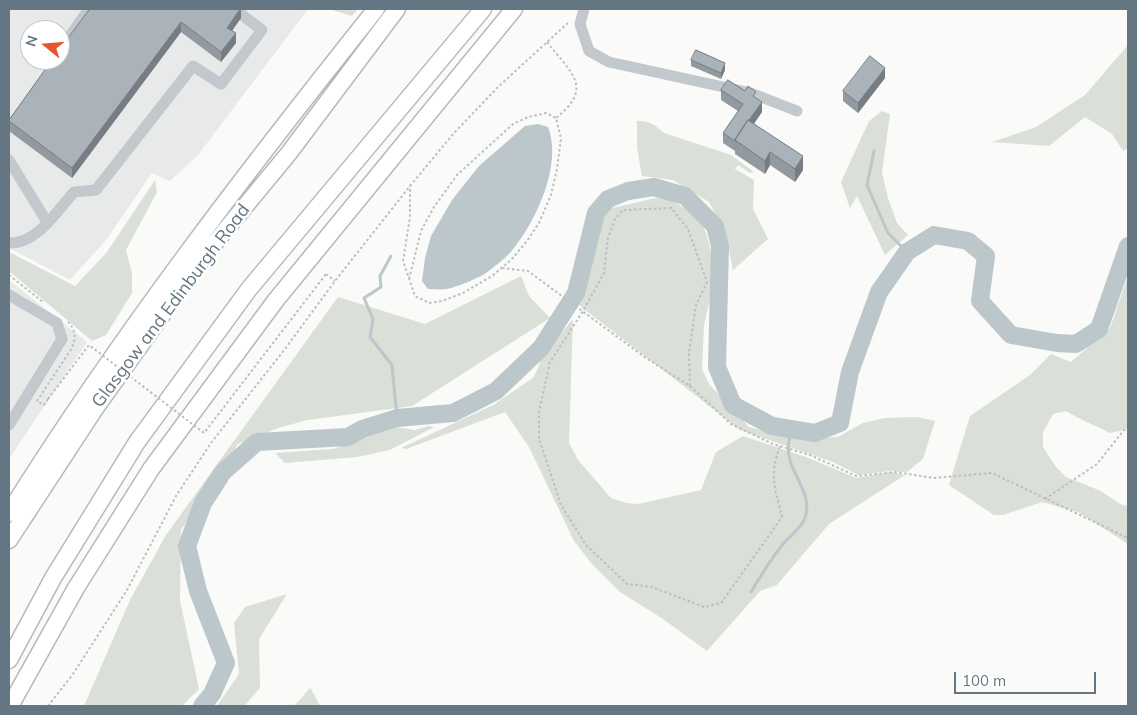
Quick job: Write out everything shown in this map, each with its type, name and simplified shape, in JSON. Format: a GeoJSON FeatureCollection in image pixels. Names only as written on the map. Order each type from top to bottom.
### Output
{"type":"FeatureCollection","features":[{"type":"Feature","properties":{"kind":"highway","name":"Glasgow and Edinburgh Road"},"geometry":{"type":"LineString","coordinates":[[9,513],[95,382],[157,295],[269,144],[376,9]]}},
{"type":"Feature","properties":{"kind":"highway","name":"Glasgow and Edinburgh Road"},"geometry":{"type":"LineString","coordinates":[[9,540],[94,410],[204,256],[288,153],[397,9]]}},
{"type":"Feature","properties":{"kind":"highway"},"geometry":{"type":"LineString","coordinates":[[9,660],[52,578],[137,442],[249,289],[482,9]]}},
{"type":"Feature","properties":{"kind":"highway"},"geometry":{"type":"LineString","coordinates":[[10,706],[76,588],[151,469],[276,300],[514,9]]}},
{"type":"Feature","properties":{"kind":"street"},"geometry":{"type":"LineString","coordinates":[[70,36],[89,9]]}},
{"type":"Feature","properties":{"kind":"street"},"geometry":{"type":"LineString","coordinates":[[9,243],[18,243],[30,238],[74,192],[96,190],[193,66],[221,84],[262,30],[234,9]]}},
{"type":"Feature","properties":{"kind":"street"},"geometry":{"type":"LineString","coordinates":[[584,9],[580,24],[589,51],[609,62],[750,93],[797,111]]}},
{"type":"Feature","properties":{"kind":"street"},"geometry":{"type":"LineString","coordinates":[[9,160],[47,222]]}},
{"type":"Feature","properties":{"kind":"street"},"geometry":{"type":"LineString","coordinates":[[9,295],[57,323],[62,339],[9,425]]}},
{"type":"Feature","properties":{"kind":"path"},"geometry":{"type":"LineString","coordinates":[[48,706],[73,674],[127,590],[176,496],[211,443],[285,349],[335,281],[454,133],[492,93],[569,22]]}},
{"type":"Feature","properties":{"kind":"path"},"geometry":{"type":"LineString","coordinates":[[547,42],[576,78],[578,93],[571,105],[556,118]]}},
{"type":"Feature","properties":{"kind":"path"},"geometry":{"type":"LineString","coordinates":[[409,279],[421,232],[434,207],[457,175],[513,124],[528,117],[546,113],[556,118],[561,138],[557,169],[550,195],[539,223],[511,260],[492,276],[463,293],[442,301],[429,303],[415,296],[409,279],[403,261],[410,217],[410,186]]}},
{"type":"Feature","properties":{"kind":"path"},"geometry":{"type":"LineString","coordinates":[[690,386],[690,352],[696,305],[707,282],[688,229],[671,208],[623,210],[615,218],[608,238],[604,273],[583,311],[550,362],[539,412],[540,439],[562,505],[586,545],[627,584],[652,587],[704,607],[721,603],[782,517],[773,479],[775,459],[780,446]]}},
{"type":"Feature","properties":{"kind":"path"},"geometry":{"type":"LineString","coordinates":[[502,268],[528,271],[646,358],[690,386],[730,424],[780,446],[810,455],[856,476],[896,472],[933,478],[992,473],[1128,538]]}},
{"type":"Feature","properties":{"kind":"path"},"geometry":{"type":"LineString","coordinates":[[48,400],[89,345],[204,433],[326,274],[335,281]]}},
{"type":"Feature","properties":{"kind":"path"},"geometry":{"type":"LineString","coordinates":[[1045,498],[1097,464],[1124,430],[1128,429]]}},
{"type":"Feature","properties":{"kind":"shaded area"},"geometry":{"type":"Polygon","coordinates":[[[9,9],[308,9],[198,155],[170,181],[152,173],[106,240],[70,280],[9,248],[9,9]]]}},
{"type":"Feature","properties":{"kind":"shaded area"},"geometry":{"type":"Polygon","coordinates":[[[329,9],[358,9],[352,16],[329,9]]]}},
{"type":"Feature","properties":{"kind":"shaded area"},"geometry":{"type":"Polygon","coordinates":[[[1128,45],[1128,148],[1123,151],[1112,134],[1085,117],[1049,146],[992,142],[1036,127],[1085,95],[1128,45]]]}},
{"type":"Feature","properties":{"kind":"shaded area"},"geometry":{"type":"Polygon","coordinates":[[[882,111],[890,114],[882,173],[897,223],[908,235],[885,255],[857,196],[850,208],[841,182],[869,121],[882,111]]]}},
{"type":"Feature","properties":{"kind":"shaded area"},"geometry":{"type":"Polygon","coordinates":[[[637,121],[649,123],[664,133],[731,155],[754,172],[750,173],[738,165],[735,169],[754,180],[753,209],[768,239],[733,270],[726,234],[709,202],[673,180],[642,176],[637,148],[637,121]]]}},
{"type":"Feature","properties":{"kind":"shaded area"},"geometry":{"type":"Polygon","coordinates":[[[538,124],[548,127],[552,142],[552,159],[544,193],[529,226],[519,241],[507,256],[483,275],[447,289],[428,289],[422,281],[425,258],[431,236],[452,200],[479,166],[525,126],[538,124]]]}},
{"type":"Feature","properties":{"kind":"shaded area"},"geometry":{"type":"Polygon","coordinates":[[[155,180],[157,192],[126,250],[132,274],[132,293],[106,335],[92,341],[9,271],[9,252],[75,286],[107,252],[155,180]]]}},
{"type":"Feature","properties":{"kind":"shaded area"},"geometry":{"type":"Polygon","coordinates":[[[664,196],[699,217],[706,233],[713,258],[715,276],[704,325],[702,369],[709,384],[749,427],[772,433],[813,438],[838,437],[863,423],[884,418],[917,417],[935,421],[923,459],[907,472],[890,471],[858,475],[833,462],[740,430],[579,305],[602,215],[612,208],[664,196]]]}},
{"type":"Feature","properties":{"kind":"shaded area"},"geometry":{"type":"Polygon","coordinates":[[[521,276],[529,296],[550,318],[412,406],[308,420],[281,427],[238,444],[181,530],[180,601],[199,689],[182,706],[84,706],[130,600],[166,535],[338,297],[425,324],[521,276]]]}},
{"type":"Feature","properties":{"kind":"shaded area"},"geometry":{"type":"Polygon","coordinates":[[[1128,276],[1128,429],[1110,433],[1066,411],[1053,414],[1043,432],[1043,447],[1056,467],[1066,477],[1101,491],[1120,504],[1128,506],[1128,544],[1078,512],[1042,502],[1003,515],[994,515],[949,485],[970,416],[1030,375],[1051,354],[1071,362],[1110,328],[1128,276]]]}},
{"type":"Feature","properties":{"kind":"shaded area"},"geometry":{"type":"Polygon","coordinates":[[[9,280],[87,342],[9,459],[9,280]]]}},
{"type":"Feature","properties":{"kind":"shaded area"},"geometry":{"type":"Polygon","coordinates":[[[573,319],[569,443],[578,460],[611,498],[626,503],[639,504],[701,490],[716,452],[743,436],[806,457],[856,478],[892,472],[905,475],[829,524],[777,585],[760,591],[707,651],[663,619],[620,592],[592,564],[574,541],[529,447],[505,412],[406,449],[401,448],[493,405],[533,378],[542,356],[573,319]]]}},
{"type":"Feature","properties":{"kind":"shaded area"},"geometry":{"type":"Polygon","coordinates":[[[429,426],[434,427],[390,450],[357,457],[285,463],[275,453],[333,449],[354,442],[373,430],[395,427],[415,430],[429,426]]]}},
{"type":"Feature","properties":{"kind":"shaded area"},"geometry":{"type":"Polygon","coordinates":[[[287,594],[259,639],[260,688],[244,706],[217,706],[239,674],[234,623],[245,607],[287,594]]]}},
{"type":"Feature","properties":{"kind":"shaded area"},"geometry":{"type":"Polygon","coordinates":[[[310,688],[320,706],[294,706],[310,688]]]}},
{"type":"Feature","properties":{"kind":"building"},"geometry":{"type":"Polygon","coordinates":[[[90,9],[240,9],[227,28],[236,33],[221,52],[181,22],[72,168],[9,121],[45,70],[70,70],[70,36],[90,9]]]}},
{"type":"Feature","properties":{"kind":"building"},"geometry":{"type":"Polygon","coordinates":[[[696,50],[725,63],[721,73],[691,60],[696,50]]]}},
{"type":"Feature","properties":{"kind":"building"},"geometry":{"type":"Polygon","coordinates":[[[870,56],[885,68],[858,103],[843,91],[870,56]]]}},
{"type":"Feature","properties":{"kind":"building"},"geometry":{"type":"Polygon","coordinates":[[[728,80],[745,91],[748,86],[756,92],[753,96],[762,102],[735,141],[723,133],[743,104],[721,90],[728,80]]]}},
{"type":"Feature","properties":{"kind":"building"},"geometry":{"type":"Polygon","coordinates":[[[748,120],[803,156],[795,169],[770,152],[765,161],[735,140],[748,120]]]}},
{"type":"Feature","properties":{"kind":"waterway"},"geometry":{"type":"LineString","coordinates":[[874,151],[867,185],[888,233],[907,252]]}},
{"type":"Feature","properties":{"kind":"waterway"},"geometry":{"type":"LineString","coordinates":[[202,706],[212,694],[226,663],[198,591],[187,546],[203,503],[223,472],[257,442],[348,437],[362,429],[397,418],[453,413],[496,391],[541,348],[576,293],[596,213],[608,199],[628,191],[654,187],[685,196],[715,226],[720,246],[717,367],[733,405],[772,426],[815,433],[840,423],[850,372],[879,292],[907,252],[934,235],[968,241],[986,256],[980,301],[1011,335],[1057,343],[1076,344],[1099,329],[1128,246]]}},
{"type":"Feature","properties":{"kind":"waterway"},"geometry":{"type":"LineString","coordinates":[[391,256],[380,276],[381,287],[364,298],[373,319],[370,337],[392,365],[397,418]]}},
{"type":"Feature","properties":{"kind":"waterway"},"geometry":{"type":"LineString","coordinates":[[751,592],[774,555],[802,524],[805,518],[807,510],[804,493],[788,452],[792,429]]}}]}
